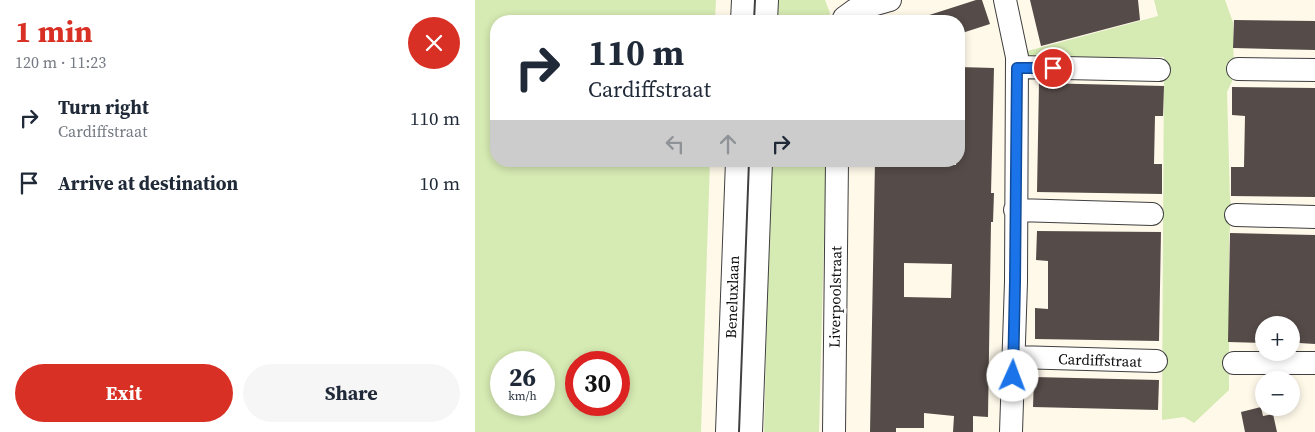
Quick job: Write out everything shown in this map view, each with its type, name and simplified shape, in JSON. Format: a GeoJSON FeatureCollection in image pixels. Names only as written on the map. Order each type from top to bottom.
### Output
{"type":"FeatureCollection","features":[{"type":"Feature","properties":{"kind":"street"},"geometry":{"type":"LineString","coordinates":[[742,15],[743,0]]}},
{"type":"Feature","properties":{"kind":"street"},"geometry":{"type":"LineString","coordinates":[[766,15],[767,0]]}},
{"type":"Feature","properties":{"kind":"street"},"geometry":{"type":"LineString","coordinates":[[848,15],[855,10],[890,0]]}},
{"type":"Feature","properties":{"kind":"street"},"geometry":{"type":"LineString","coordinates":[[1005,0],[1017,57],[1011,432]]}},
{"type":"Feature","properties":{"kind":"street"},"geometry":{"type":"LineString","coordinates":[[1017,68],[1159,70]]}},
{"type":"Feature","properties":{"kind":"street"},"geometry":{"type":"LineString","coordinates":[[1238,69],[1315,70]]}},
{"type":"Feature","properties":{"kind":"street","name":"Beneluxlaan"},"geometry":{"type":"LineString","coordinates":[[727,432],[737,167]]}},
{"type":"Feature","properties":{"kind":"street","name":"Beneluxlaan"},"geometry":{"type":"LineString","coordinates":[[751,432],[761,167]]}},
{"type":"Feature","properties":{"kind":"street","name":"Liverpoolstraat"},"geometry":{"type":"LineString","coordinates":[[834,432],[837,167]]}},
{"type":"Feature","properties":{"kind":"street"},"geometry":{"type":"LineString","coordinates":[[1015,210],[1153,214]]}},
{"type":"Feature","properties":{"kind":"street"},"geometry":{"type":"LineString","coordinates":[[1236,214],[1315,217]]}},
{"type":"Feature","properties":{"kind":"street","name":"Cardiffstraat"},"geometry":{"type":"LineString","coordinates":[[1013,357],[1156,361]]}},
{"type":"Feature","properties":{"kind":"street"},"geometry":{"type":"LineString","coordinates":[[1234,362],[1315,363]]}},
{"type":"Feature","properties":{"kind":"green space"},"geometry":{"type":"Polygon","coordinates":[[[475,0],[716,0],[715,15],[490,15],[490,167],[710,167],[701,432],[475,432],[475,0]]]}},
{"type":"Feature","properties":{"kind":"green space"},"geometry":{"type":"Polygon","coordinates":[[[775,0],[825,0],[830,13],[830,15],[775,15],[775,0]]]}},
{"type":"Feature","properties":{"kind":"green space"},"geometry":{"type":"Polygon","coordinates":[[[1154,0],[1225,0],[1233,22],[1234,77],[1227,92],[1230,199],[1232,208],[1229,238],[1229,390],[1194,423],[1184,417],[1162,420],[1164,57],[1024,59],[1024,52],[1158,16],[1154,0]]]}},
{"type":"Feature","properties":{"kind":"green space"},"geometry":{"type":"Polygon","coordinates":[[[771,167],[826,167],[819,432],[764,432],[771,167]]]}},
{"type":"Feature","properties":{"kind":"building"},"geometry":{"type":"Polygon","coordinates":[[[976,0],[982,0],[990,24],[965,32],[965,15],[929,15],[976,0]]]}},
{"type":"Feature","properties":{"kind":"building"},"geometry":{"type":"Polygon","coordinates":[[[1030,0],[1138,0],[1140,20],[1041,46],[1030,0]]]}},
{"type":"Feature","properties":{"kind":"building"},"geometry":{"type":"Polygon","coordinates":[[[1234,20],[1315,21],[1315,50],[1233,48],[1234,20]]]}},
{"type":"Feature","properties":{"kind":"building"},"geometry":{"type":"Polygon","coordinates":[[[965,67],[994,68],[991,193],[994,193],[993,222],[991,222],[988,417],[973,416],[973,432],[953,432],[954,416],[924,413],[924,428],[896,428],[896,432],[870,432],[875,167],[965,167],[965,67]],[[904,263],[904,297],[951,298],[952,264],[904,263]]]}},
{"type":"Feature","properties":{"kind":"building"},"geometry":{"type":"Polygon","coordinates":[[[1039,83],[1164,86],[1163,116],[1155,116],[1154,164],[1162,164],[1162,194],[1037,192],[1039,83]]]}},
{"type":"Feature","properties":{"kind":"building"},"geometry":{"type":"Polygon","coordinates":[[[1232,87],[1315,88],[1315,197],[1231,196],[1231,167],[1244,167],[1245,116],[1232,115],[1232,87]]]}},
{"type":"Feature","properties":{"kind":"building"},"geometry":{"type":"Polygon","coordinates":[[[1037,231],[1161,232],[1159,341],[1035,339],[1035,308],[1048,309],[1048,261],[1036,260],[1037,231]]]}},
{"type":"Feature","properties":{"kind":"building"},"geometry":{"type":"Polygon","coordinates":[[[1230,233],[1315,235],[1315,344],[1300,343],[1300,316],[1255,316],[1255,343],[1228,342],[1230,233]]]}},
{"type":"Feature","properties":{"kind":"building"},"geometry":{"type":"Polygon","coordinates":[[[1034,377],[1159,380],[1158,410],[1033,407],[1034,377]]]}},
{"type":"Feature","properties":{"kind":"building"},"geometry":{"type":"Polygon","coordinates":[[[1255,408],[1255,416],[1273,416],[1277,432],[1245,432],[1241,412],[1255,408]]]}},
{"type":"Feature","properties":{"kind":"route"},"geometry":{"type":"LineString","coordinates":[[1013,376],[1017,68],[1053,68]]}}]}
